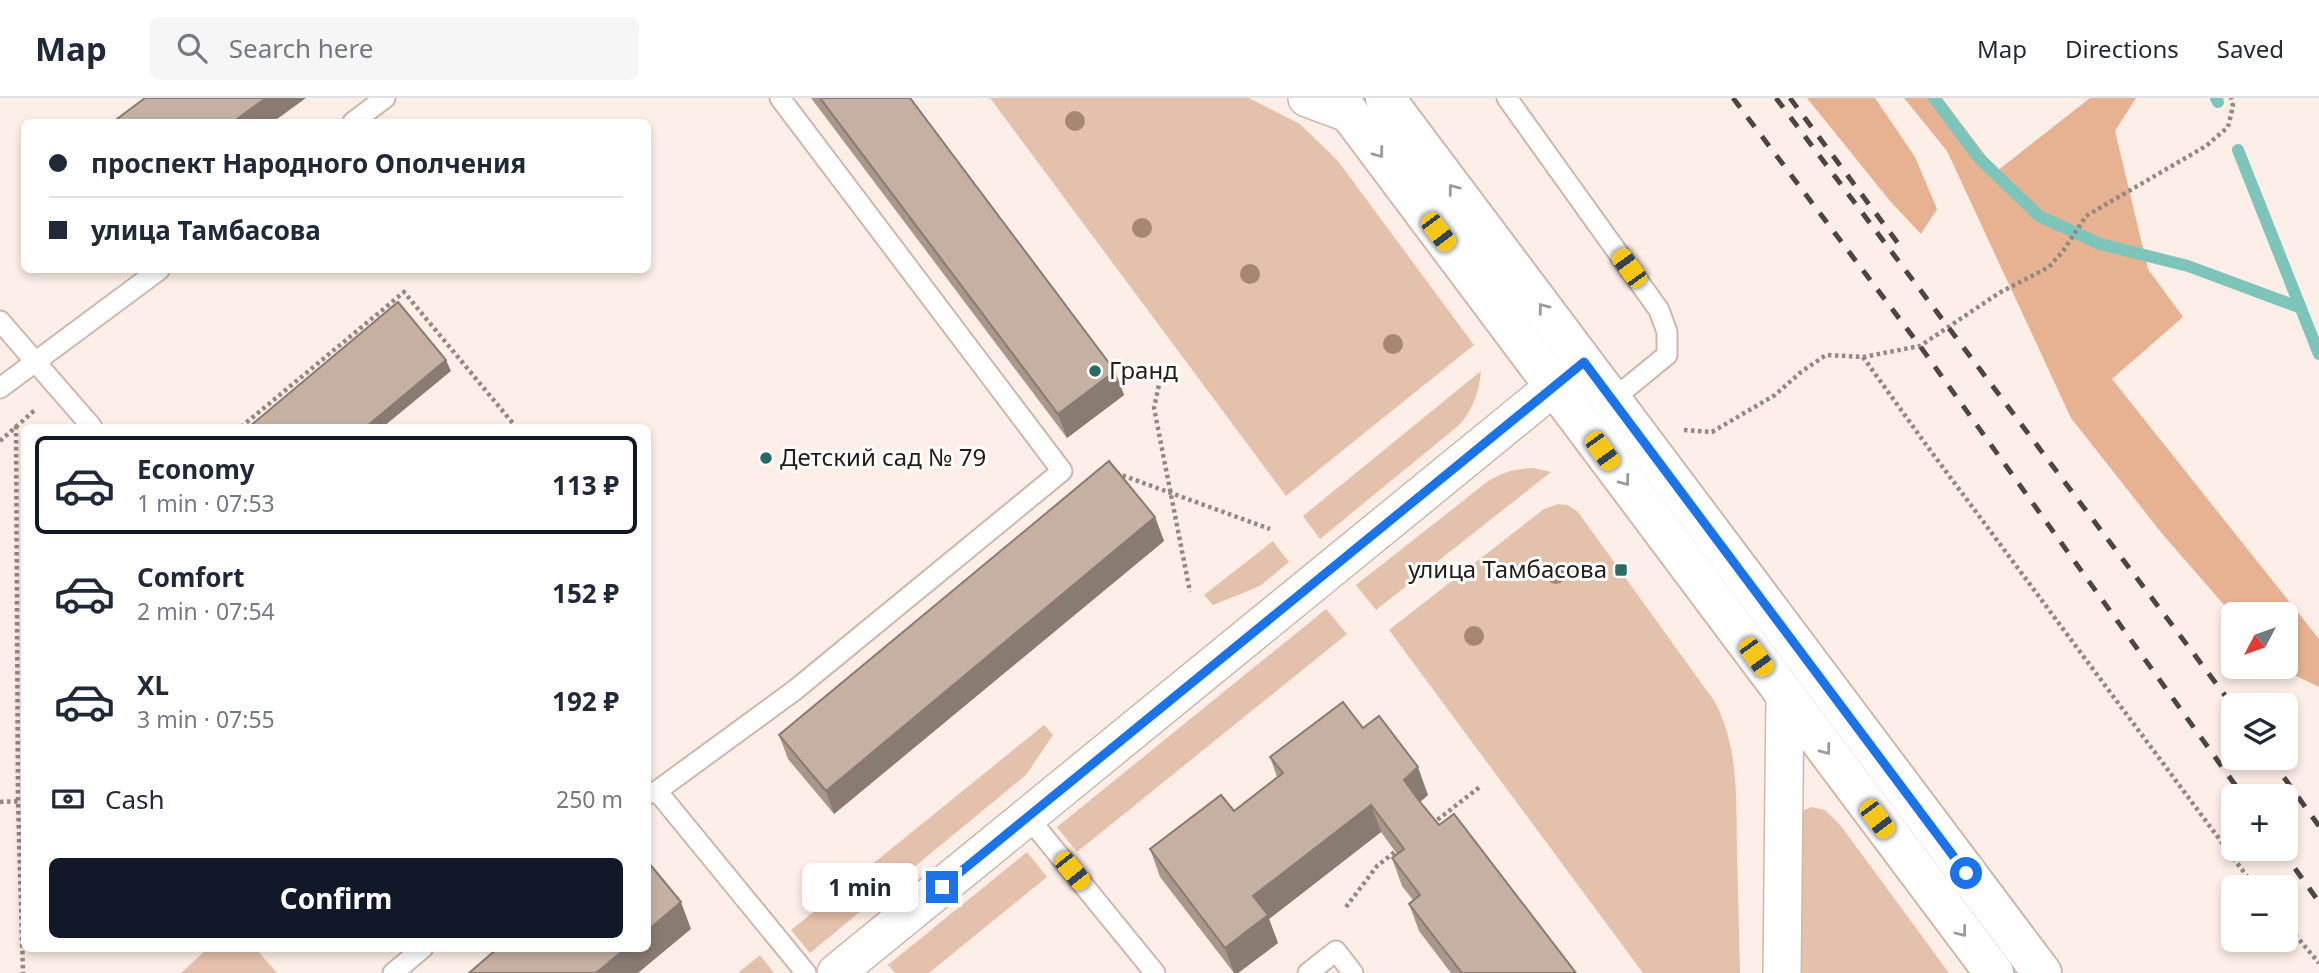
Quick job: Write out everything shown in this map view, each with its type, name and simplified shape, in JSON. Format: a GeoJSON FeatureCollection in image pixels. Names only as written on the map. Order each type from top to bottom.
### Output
{"type":"FeatureCollection","features":[{"type":"Feature","properties":{"kind":"street"},"geometry":{"type":"LineString","coordinates":[[1307,98],[1344,106],[1994,973]]}},
{"type":"Feature","properties":{"kind":"street"},"geometry":{"type":"LineString","coordinates":[[1385,98],[2042,973]]}},
{"type":"Feature","properties":{"kind":"street"},"geometry":{"type":"LineString","coordinates":[[854,968],[1027,816],[1584,362]]}},
{"type":"Feature","properties":{"kind":"street"},"geometry":{"type":"LineString","coordinates":[[1782,973],[1785,695]]}},
{"type":"Feature","properties":{"kind":"lane"},"geometry":{"type":"LineString","coordinates":[[357,119],[385,98]]}},
{"type":"Feature","properties":{"kind":"lane"},"geometry":{"type":"LineString","coordinates":[[780,98],[1062,471],[795,690],[652,792],[806,973]]}},
{"type":"Feature","properties":{"kind":"lane"},"geometry":{"type":"LineString","coordinates":[[1507,98],[1659,310],[1667,331],[1667,355],[1612,400]]}},
{"type":"Feature","properties":{"kind":"lane"},"geometry":{"type":"LineString","coordinates":[[0,388],[155,273]]}},
{"type":"Feature","properties":{"kind":"lane"},"geometry":{"type":"LineString","coordinates":[[0,321],[89,424]]}},
{"type":"Feature","properties":{"kind":"lane"},"geometry":{"type":"LineString","coordinates":[[1027,816],[1155,973]]}},
{"type":"Feature","properties":{"kind":"lane"},"geometry":{"type":"LineString","coordinates":[[1308,973],[1336,951],[1353,973]]}},
{"type":"Feature","properties":{"kind":"lane"},"geometry":{"type":"LineString","coordinates":[[393,973],[418,952]]}},
{"type":"Feature","properties":{"kind":"path"},"geometry":{"type":"LineString","coordinates":[[1672,428],[1712,432],[1774,395],[1826,355],[1863,357],[1920,346],[1999,293],[2049,267],[2086,216],[2206,146],[2228,127],[2233,106],[2231,98]]}},
{"type":"Feature","properties":{"kind":"path"},"geometry":{"type":"LineString","coordinates":[[245,424],[404,292],[514,424]]}},
{"type":"Feature","properties":{"kind":"path"},"geometry":{"type":"LineString","coordinates":[[1863,357],[2247,875]]}},
{"type":"Feature","properties":{"kind":"path"},"geometry":{"type":"LineString","coordinates":[[1163,365],[1154,408],[1189,592]]}},
{"type":"Feature","properties":{"kind":"path"},"geometry":{"type":"LineString","coordinates":[[0,441],[59,388]]}},
{"type":"Feature","properties":{"kind":"path"},"geometry":{"type":"LineString","coordinates":[[16,426],[21,904]]}},
{"type":"Feature","properties":{"kind":"path"},"geometry":{"type":"LineString","coordinates":[[1062,471],[1098,467],[1270,529]]}},
{"type":"Feature","properties":{"kind":"path"},"geometry":{"type":"LineString","coordinates":[[1429,826],[1481,786]]}},
{"type":"Feature","properties":{"kind":"path"},"geometry":{"type":"LineString","coordinates":[[0,802],[18,801]]}},
{"type":"Feature","properties":{"kind":"path"},"geometry":{"type":"LineString","coordinates":[[1346,907],[1377,866],[1408,842]]}},
{"type":"Feature","properties":{"kind":"path"},"geometry":{"type":"LineString","coordinates":[[2298,938],[2319,963]]}},
{"type":"Feature","properties":{"kind":"path"},"geometry":{"type":"LineString","coordinates":[[22,952],[23,973]]}},
{"type":"Feature","properties":{"kind":"shaded area"},"geometry":{"type":"Polygon","coordinates":[[[990,98],[1249,98],[1300,124],[1338,161],[1474,345],[1286,496],[990,98]]]}},
{"type":"Feature","properties":{"kind":"shaded area"},"geometry":{"type":"Polygon","coordinates":[[[1807,98],[1875,98],[1915,157],[1937,209],[1921,234],[1890,201],[1807,98]]]}},
{"type":"Feature","properties":{"kind":"shaded area"},"geometry":{"type":"Polygon","coordinates":[[[1904,98],[1942,98],[1997,171],[2090,98],[2136,98],[2115,131],[2148,269],[2183,317],[2112,379],[2290,602],[2222,602],[2164,536],[2071,418],[1947,151],[1904,98]]]}},
{"type":"Feature","properties":{"kind":"shaded area"},"geometry":{"type":"Polygon","coordinates":[[[1481,371],[1474,401],[1458,426],[1320,539],[1303,516],[1481,371]]]}},
{"type":"Feature","properties":{"kind":"shaded area"},"geometry":{"type":"Polygon","coordinates":[[[1533,468],[1551,472],[1376,610],[1356,585],[1487,482],[1509,472],[1533,468]]]}},
{"type":"Feature","properties":{"kind":"shaded area"},"geometry":{"type":"Polygon","coordinates":[[[1558,504],[1568,505],[1578,512],[1715,702],[1723,719],[1735,774],[1740,973],[1643,973],[1389,630],[1544,509],[1558,504]]]}},
{"type":"Feature","properties":{"kind":"shaded area"},"geometry":{"type":"Polygon","coordinates":[[[1273,541],[1289,562],[1260,586],[1213,605],[1204,595],[1273,541]]]}},
{"type":"Feature","properties":{"kind":"shaded area"},"geometry":{"type":"Polygon","coordinates":[[[1326,609],[1347,634],[1077,852],[1057,827],[1326,609]]]}},
{"type":"Feature","properties":{"kind":"shaded area"},"geometry":{"type":"Polygon","coordinates":[[[2298,613],[2319,639],[2319,687],[2298,677],[2298,613]]]}},
{"type":"Feature","properties":{"kind":"shaded area"},"geometry":{"type":"Polygon","coordinates":[[[1044,725],[1053,735],[1026,775],[810,953],[791,930],[1044,725]]]}},
{"type":"Feature","properties":{"kind":"shaded area"},"geometry":{"type":"Polygon","coordinates":[[[1812,807],[1825,810],[1841,826],[1949,973],[1798,973],[1799,825],[1804,810],[1812,807]]]}},
{"type":"Feature","properties":{"kind":"shaded area"},"geometry":{"type":"Polygon","coordinates":[[[1027,852],[1047,877],[929,973],[895,973],[888,965],[1027,852]]]}},
{"type":"Feature","properties":{"kind":"shaded area"},"geometry":{"type":"Polygon","coordinates":[[[204,952],[259,952],[277,973],[181,973],[204,952]]]}},
{"type":"Feature","properties":{"kind":"shaded area"},"geometry":{"type":"Polygon","coordinates":[[[760,955],[774,973],[738,973],[760,955]]]}},
{"type":"Feature","properties":{"kind":"building"},"geometry":{"type":"Polygon","coordinates":[[[145,98],[266,98],[237,119],[117,119],[145,98]]]}},
{"type":"Feature","properties":{"kind":"building"},"geometry":{"type":"Polygon","coordinates":[[[820,98],[910,98],[1115,371],[1058,414],[820,98]]]}},
{"type":"Feature","properties":{"kind":"building"},"geometry":{"type":"Polygon","coordinates":[[[398,302],[446,360],[370,424],[253,424],[398,302]]]}},
{"type":"Feature","properties":{"kind":"building"},"geometry":{"type":"Polygon","coordinates":[[[1109,461],[1155,517],[826,791],[779,735],[1109,461]]]}},
{"type":"Feature","properties":{"kind":"building"},"geometry":{"type":"Polygon","coordinates":[[[1343,702],[1363,728],[1379,716],[1418,767],[1404,780],[1420,802],[1439,825],[1454,814],[1576,973],[1462,973],[1409,904],[1420,895],[1392,858],[1404,849],[1371,805],[1253,896],[1268,915],[1225,948],[1150,849],[1221,795],[1234,811],[1283,773],[1270,757],[1343,702]]]}},
{"type":"Feature","properties":{"kind":"building"},"geometry":{"type":"Polygon","coordinates":[[[651,866],[681,902],[651,927],[651,866]]]}},
{"type":"Feature","properties":{"kind":"building"},"geometry":{"type":"Polygon","coordinates":[[[493,952],[621,952],[596,973],[469,973],[493,952]]]}},
{"type":"Feature","properties":{"kind":"waterway"},"geometry":{"type":"LineString","coordinates":[[1934,98],[1978,157],[2039,216],[2100,244],[2188,266],[2301,308]]}},
{"type":"Feature","properties":{"kind":"waterway"},"geometry":{"type":"LineString","coordinates":[[2216,98],[2218,102]]}},
{"type":"Feature","properties":{"kind":"waterway"},"geometry":{"type":"LineString","coordinates":[[2238,150],[2319,354]]}},
{"type":"Feature","properties":{"kind":"railway"},"geometry":{"type":"LineString","coordinates":[[1733,98],[1920,346],[2234,784]]}},
{"type":"Feature","properties":{"kind":"railway"},"geometry":{"type":"LineString","coordinates":[[1776,98],[2223,693]]}},
{"type":"Feature","properties":{"kind":"railway"},"geometry":{"type":"LineString","coordinates":[[1790,98],[1903,250]]}},
{"type":"Feature","properties":{"kind":"railway"},"geometry":{"type":"LineString","coordinates":[[2279,770],[2319,826]]}},
{"type":"Feature","properties":{"kind":"railway"},"geometry":{"type":"LineString","coordinates":[[2290,861],[2319,902]]}},
{"type":"Feature","properties":{"kind":"place","name":"Гранд"},"geometry":{"type":"Point","coordinates":[1095,371]}},
{"type":"Feature","properties":{"kind":"place","name":"Детский сад № 79"},"geometry":{"type":"Point","coordinates":[766,458]}},
{"type":"Feature","properties":{"kind":"place","name":"улица Тамбасова"},"geometry":{"type":"Point","coordinates":[1621,570]}},
{"type":"Feature","properties":{"kind":"route"},"geometry":{"type":"LineString","coordinates":[[942,887],[1584,362],[1966,873]]}}]}
